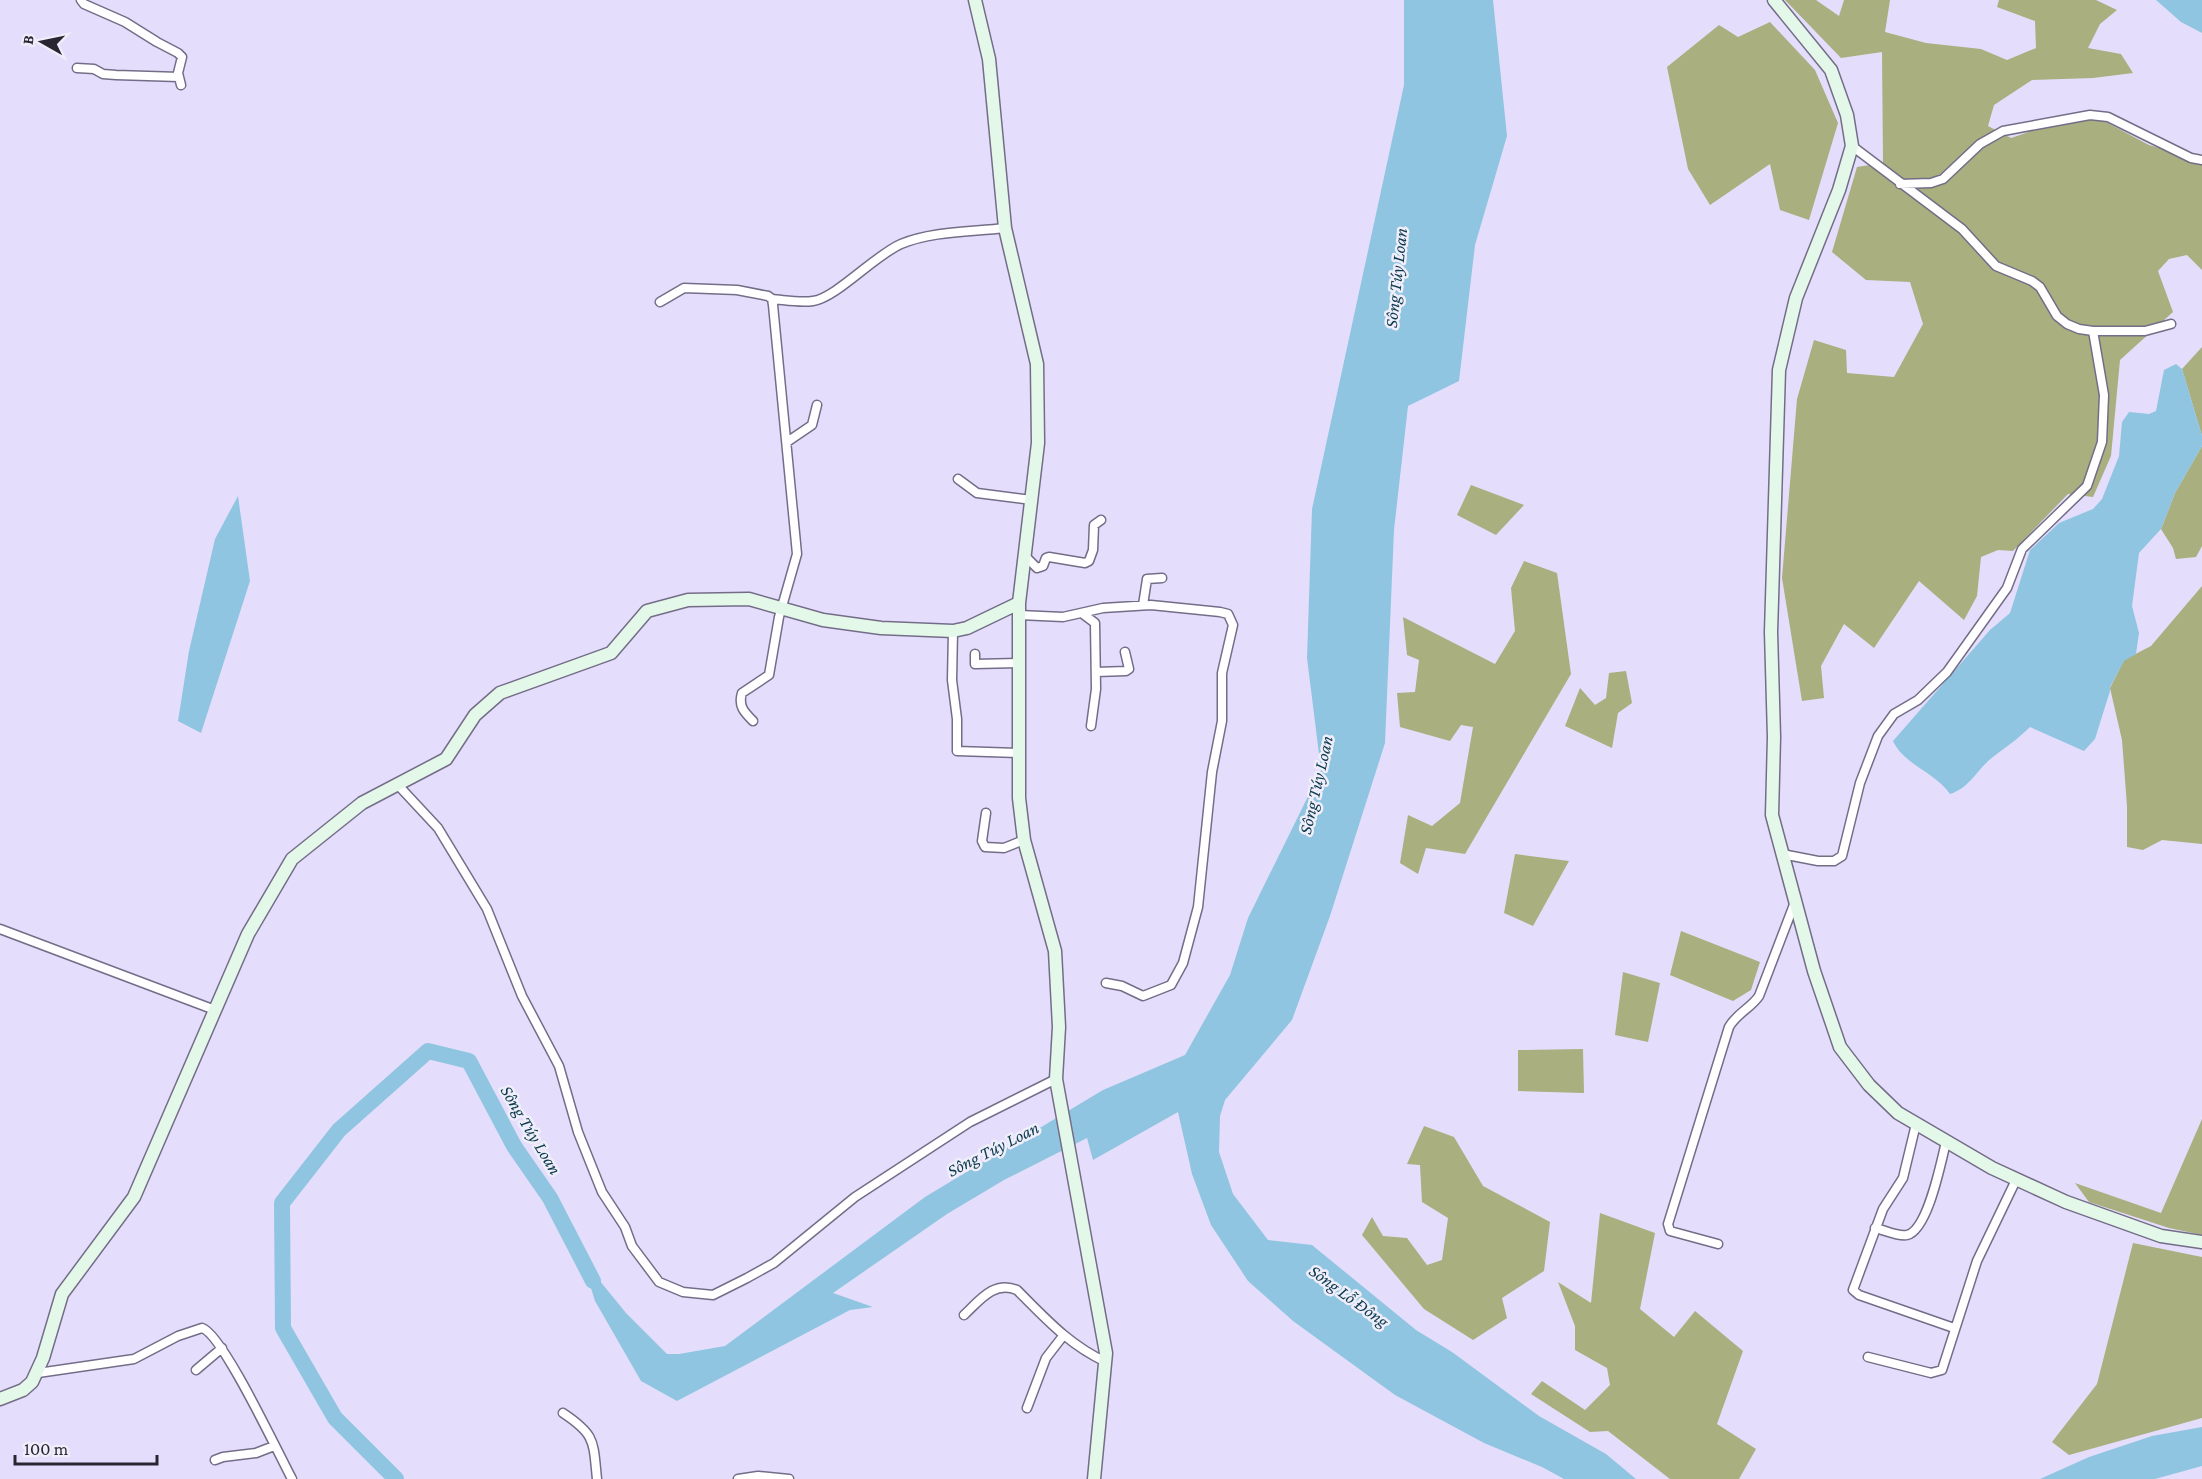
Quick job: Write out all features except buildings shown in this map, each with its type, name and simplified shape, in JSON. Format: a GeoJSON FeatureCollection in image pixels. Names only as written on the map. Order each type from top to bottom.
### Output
{"type":"FeatureCollection","features":[{"type":"Feature","properties":{"kind":"street"},"geometry":{"type":"LineString","coordinates":[[77,68],[93,69],[104,74],[180,81],[182,57],[178,52],[125,22],[84,4],[81,0]]}},
{"type":"Feature","properties":{"kind":"street"},"geometry":{"type":"LineString","coordinates":[[975,0],[989,59],[1005,228],[1037,364],[1038,443],[1019,609],[1019,798],[1024,840],[1055,951],[1059,1027],[1056,1079],[1106,1353],[1094,1479]]}},
{"type":"Feature","properties":{"kind":"street"},"geometry":{"type":"LineString","coordinates":[[1774,0],[1831,70],[1847,115],[1852,146],[1839,190],[1796,298],[1779,370],[1771,632],[1774,737],[1772,815],[1795,902],[1840,1047],[1869,1085],[1898,1113],[1946,1143],[2016,1180],[2066,1202],[2161,1236],[2202,1242]]}},
{"type":"Feature","properties":{"kind":"street"},"geometry":{"type":"LineString","coordinates":[[1900,184],[1931,183],[1943,179],[1980,144],[2003,131],[2090,115],[2108,117],[2191,158],[2202,160]]}},
{"type":"Feature","properties":{"kind":"street"},"geometry":{"type":"LineString","coordinates":[[1852,146],[1962,229],[1996,266],[2032,281],[2040,287],[2057,316],[2067,324],[2093,331],[2145,331],[2171,324]]}},
{"type":"Feature","properties":{"kind":"street"},"geometry":{"type":"LineString","coordinates":[[660,302],[684,288],[737,290],[768,296],[772,299],[807,301],[820,299],[885,253],[911,241],[932,236],[1005,228]]}},
{"type":"Feature","properties":{"kind":"street"},"geometry":{"type":"LineString","coordinates":[[753,721],[742,709],[742,693],[768,677],[779,617],[797,554],[772,299]]}},
{"type":"Feature","properties":{"kind":"street"},"geometry":{"type":"LineString","coordinates":[[1782,854],[1818,861],[1834,861],[1842,856],[1860,783],[1878,736],[1893,714],[1918,700],[1947,672],[2007,588],[2022,549],[2086,486],[2102,442],[2104,395],[2093,331]]}},
{"type":"Feature","properties":{"kind":"street"},"geometry":{"type":"LineString","coordinates":[[787,442],[812,425],[817,405]]}},
{"type":"Feature","properties":{"kind":"street"},"geometry":{"type":"LineString","coordinates":[[958,479],[978,493],[1032,500]]}},
{"type":"Feature","properties":{"kind":"street"},"geometry":{"type":"LineString","coordinates":[[1025,556],[1037,568],[1043,566],[1046,558],[1049,557],[1085,563],[1089,561],[1093,550],[1094,525],[1101,520]]}},
{"type":"Feature","properties":{"kind":"street"},"geometry":{"type":"LineString","coordinates":[[1143,605],[1147,579],[1162,578]]}},
{"type":"Feature","properties":{"kind":"street"},"geometry":{"type":"LineString","coordinates":[[0,1399],[23,1390],[32,1382],[38,1372],[62,1294],[134,1197],[248,934],[292,859],[362,803],[446,759],[476,715],[500,693],[611,652],[647,611],[688,600],[749,599],[823,620],[881,628],[953,631],[1019,609],[1053,618],[1083,614],[1103,608],[1143,605],[1228,614],[1233,625],[1222,673],[1222,721],[1212,772],[1198,907],[1183,963],[1171,985],[1143,996],[1122,986],[1106,983]]}},
{"type":"Feature","properties":{"kind":"street"},"geometry":{"type":"LineString","coordinates":[[1083,614],[1095,623],[1096,689],[1091,726]]}},
{"type":"Feature","properties":{"kind":"street"},"geometry":{"type":"LineString","coordinates":[[953,631],[952,680],[957,719],[957,751],[1019,753]]}},
{"type":"Feature","properties":{"kind":"street"},"geometry":{"type":"LineString","coordinates":[[1096,672],[1129,669],[1125,652]]}},
{"type":"Feature","properties":{"kind":"street"},"geometry":{"type":"LineString","coordinates":[[975,654],[975,664],[1020,663]]}},
{"type":"Feature","properties":{"kind":"street"},"geometry":{"type":"LineString","coordinates":[[397,784],[438,828],[487,909],[522,996],[559,1066],[578,1132],[602,1192],[625,1227],[632,1246],[659,1282],[683,1292],[713,1295],[747,1278],[774,1263],[855,1197],[960,1129],[1056,1079]]}},
{"type":"Feature","properties":{"kind":"street"},"geometry":{"type":"LineString","coordinates":[[986,813],[982,851],[1004,848],[1024,840]]}},
{"type":"Feature","properties":{"kind":"street"},"geometry":{"type":"LineString","coordinates":[[1718,1244],[1670,1231],[1668,1224],[1729,1027],[1733,1019],[1753,1004],[1759,996],[1795,902]]}},
{"type":"Feature","properties":{"kind":"street"},"geometry":{"type":"LineString","coordinates":[[0,929],[216,1010]]}},
{"type":"Feature","properties":{"kind":"street"},"geometry":{"type":"LineString","coordinates":[[1916,1124],[1903,1178],[1883,1209],[1853,1290],[1855,1294],[1954,1328]]}},
{"type":"Feature","properties":{"kind":"street"},"geometry":{"type":"LineString","coordinates":[[1875,1228],[1907,1235],[1917,1228],[1925,1215],[1946,1143]]}},
{"type":"Feature","properties":{"kind":"street"},"geometry":{"type":"LineString","coordinates":[[1868,1357],[1931,1373],[1939,1372],[1946,1362],[1954,1328],[1977,1261],[2016,1180]]}},
{"type":"Feature","properties":{"kind":"street"},"geometry":{"type":"LineString","coordinates":[[964,1315],[991,1290],[998,1287],[1011,1288],[1017,1290],[1063,1336],[1081,1350],[1106,1362]]}},
{"type":"Feature","properties":{"kind":"street"},"geometry":{"type":"LineString","coordinates":[[38,1372],[134,1359],[178,1336],[202,1328],[206,1329],[222,1348],[235,1370],[292,1479]]}},
{"type":"Feature","properties":{"kind":"street"},"geometry":{"type":"LineString","coordinates":[[1027,1408],[1046,1358],[1063,1336]]}},
{"type":"Feature","properties":{"kind":"street"},"geometry":{"type":"LineString","coordinates":[[196,1370],[222,1348]]}},
{"type":"Feature","properties":{"kind":"street"},"geometry":{"type":"LineString","coordinates":[[563,1413],[578,1422],[591,1437],[597,1479]]}},
{"type":"Feature","properties":{"kind":"street"},"geometry":{"type":"LineString","coordinates":[[215,1460],[256,1453],[274,1446]]}},
{"type":"Feature","properties":{"kind":"street"},"geometry":{"type":"LineString","coordinates":[[738,1479],[758,1476],[789,1479]]}},
{"type":"Feature","properties":{"kind":"green space"},"geometry":{"type":"Polygon","coordinates":[[[1785,0],[1816,0],[1839,16],[1844,0],[1890,0],[1885,32],[1926,43],[1981,49],[2007,60],[2036,48],[2035,21],[1997,7],[1999,0],[2096,0],[2117,10],[2100,24],[2088,48],[2121,54],[2133,73],[2093,78],[2032,80],[1994,105],[1988,126],[2011,138],[2087,112],[2149,145],[2202,161],[2202,270],[2187,255],[2169,259],[2158,271],[2173,312],[2120,360],[2111,456],[2093,497],[2068,494],[2013,551],[1998,550],[1981,557],[1977,596],[1964,620],[1919,581],[1874,648],[1844,624],[1821,666],[1824,698],[1802,701],[1782,578],[1797,399],[1814,340],[1846,350],[1847,373],[1894,377],[1923,324],[1910,282],[1866,280],[1832,252],[1857,167],[1883,163],[1882,52],[1841,58],[1785,0]]]}},
{"type":"Feature","properties":{"kind":"green space"},"geometry":{"type":"Polygon","coordinates":[[[1770,22],[1815,70],[1838,123],[1809,220],[1780,210],[1770,164],[1710,205],[1688,169],[1667,67],[1719,25],[1738,37],[1770,22]]]}},
{"type":"Feature","properties":{"kind":"green space"},"geometry":{"type":"Polygon","coordinates":[[[2202,347],[2202,436],[2182,369],[2202,347]]]}},
{"type":"Feature","properties":{"kind":"green space"},"geometry":{"type":"Polygon","coordinates":[[[2202,446],[2202,546],[2196,557],[2176,559],[2173,548],[2161,529],[2175,493],[2202,446]]]}},
{"type":"Feature","properties":{"kind":"green space"},"geometry":{"type":"Polygon","coordinates":[[[1471,485],[1524,505],[1496,535],[1457,515],[1471,485]]]}},
{"type":"Feature","properties":{"kind":"green space"},"geometry":{"type":"Polygon","coordinates":[[[1524,561],[1557,573],[1571,674],[1465,854],[1426,848],[1418,874],[1400,863],[1408,815],[1432,826],[1460,803],[1473,727],[1461,725],[1450,741],[1400,727],[1397,693],[1415,692],[1419,660],[1407,655],[1403,617],[1495,664],[1515,631],[1511,588],[1524,561]]]}},
{"type":"Feature","properties":{"kind":"green space"},"geometry":{"type":"Polygon","coordinates":[[[2202,586],[2202,844],[2162,840],[2143,850],[2127,847],[2127,806],[2122,740],[2110,688],[2124,660],[2151,646],[2202,586]]]}},
{"type":"Feature","properties":{"kind":"green space"},"geometry":{"type":"Polygon","coordinates":[[[1626,671],[1632,703],[1618,713],[1612,748],[1565,726],[1580,688],[1595,705],[1606,698],[1609,673],[1626,671]]]}},
{"type":"Feature","properties":{"kind":"green space"},"geometry":{"type":"Polygon","coordinates":[[[1515,854],[1569,861],[1533,926],[1504,913],[1515,854]]]}},
{"type":"Feature","properties":{"kind":"green space"},"geometry":{"type":"Polygon","coordinates":[[[1681,931],[1760,962],[1751,990],[1733,1001],[1670,975],[1681,931]]]}},
{"type":"Feature","properties":{"kind":"green space"},"geometry":{"type":"Polygon","coordinates":[[[1623,972],[1660,983],[1648,1042],[1615,1035],[1623,972]]]}},
{"type":"Feature","properties":{"kind":"green space"},"geometry":{"type":"Polygon","coordinates":[[[1583,1049],[1584,1093],[1518,1091],[1518,1050],[1583,1049]]]}},
{"type":"Feature","properties":{"kind":"green space"},"geometry":{"type":"Polygon","coordinates":[[[2202,1119],[2202,1235],[2169,1228],[2089,1202],[2075,1183],[2161,1213],[2202,1119]]]}},
{"type":"Feature","properties":{"kind":"green space"},"geometry":{"type":"Polygon","coordinates":[[[1424,1126],[1454,1137],[1483,1186],[1550,1222],[1544,1271],[1502,1298],[1507,1318],[1473,1340],[1424,1309],[1362,1235],[1372,1217],[1383,1236],[1407,1238],[1427,1265],[1442,1260],[1448,1218],[1422,1202],[1420,1165],[1407,1164],[1424,1126]]]}},
{"type":"Feature","properties":{"kind":"green space"},"geometry":{"type":"Polygon","coordinates":[[[1600,1213],[1655,1233],[1640,1309],[1674,1337],[1695,1311],[1743,1351],[1717,1424],[1756,1449],[1739,1479],[1670,1479],[1608,1431],[1590,1432],[1531,1394],[1542,1381],[1585,1410],[1610,1385],[1607,1368],[1575,1350],[1575,1326],[1558,1282],[1591,1303],[1600,1213]]]}},
{"type":"Feature","properties":{"kind":"green space"},"geometry":{"type":"Polygon","coordinates":[[[2133,1243],[2202,1257],[2202,1418],[2069,1455],[2052,1442],[2097,1384],[2133,1243]]]}},
{"type":"Feature","properties":{"kind":"water","name":"Sông Lỗ Đông"},"geometry":{"type":"Polygon","coordinates":[[[1404,0],[1493,0],[1507,136],[1475,245],[1459,381],[1408,406],[1394,530],[1385,743],[1330,916],[1292,1020],[1225,1100],[1220,1116],[1219,1152],[1233,1194],[1268,1240],[1312,1245],[1416,1330],[1452,1352],[1539,1416],[1606,1454],[1636,1479],[1564,1479],[1542,1467],[1484,1443],[1395,1395],[1293,1321],[1248,1281],[1211,1225],[1192,1174],[1178,1112],[1093,1160],[1087,1138],[1004,1180],[947,1214],[833,1293],[873,1307],[850,1310],[677,1401],[641,1381],[595,1301],[582,1259],[626,1313],[667,1354],[725,1346],[925,1197],[1103,1090],[1185,1055],[1230,975],[1248,918],[1321,770],[1307,658],[1312,509],[1404,85],[1404,0]]]}},
{"type":"Feature","properties":{"kind":"water"},"geometry":{"type":"Polygon","coordinates":[[[2156,0],[2202,0],[2202,33],[2181,22],[2156,0]]]}},
{"type":"Feature","properties":{"kind":"water"},"geometry":{"type":"Polygon","coordinates":[[[2176,364],[2182,369],[2202,436],[2202,446],[2175,493],[2161,529],[2139,553],[2132,606],[2139,633],[2136,654],[2124,661],[2110,687],[2095,739],[2084,751],[2030,727],[1987,762],[1968,783],[1950,794],[1944,786],[1904,756],[1893,741],[1990,630],[2010,613],[2030,550],[2059,523],[2093,509],[2102,499],[2119,456],[2122,422],[2129,412],[2149,414],[2156,411],[2164,370],[2176,364]]]}},
{"type":"Feature","properties":{"kind":"water"},"geometry":{"type":"Polygon","coordinates":[[[238,496],[250,581],[201,733],[178,721],[189,651],[215,539],[238,496]]]}},
{"type":"Feature","properties":{"kind":"water"},"geometry":{"type":"Polygon","coordinates":[[[2202,1427],[2202,1466],[2155,1479],[2040,1479],[2089,1457],[2152,1436],[2202,1427]]]}},
{"type":"Feature","properties":{"kind":"waterway","name":"Sông Túy Loan"},"geometry":{"type":"LineString","coordinates":[[396,1479],[335,1418],[283,1328],[282,1203],[339,1130],[428,1051],[469,1061],[514,1146],[550,1198],[593,1281]]}}]}
